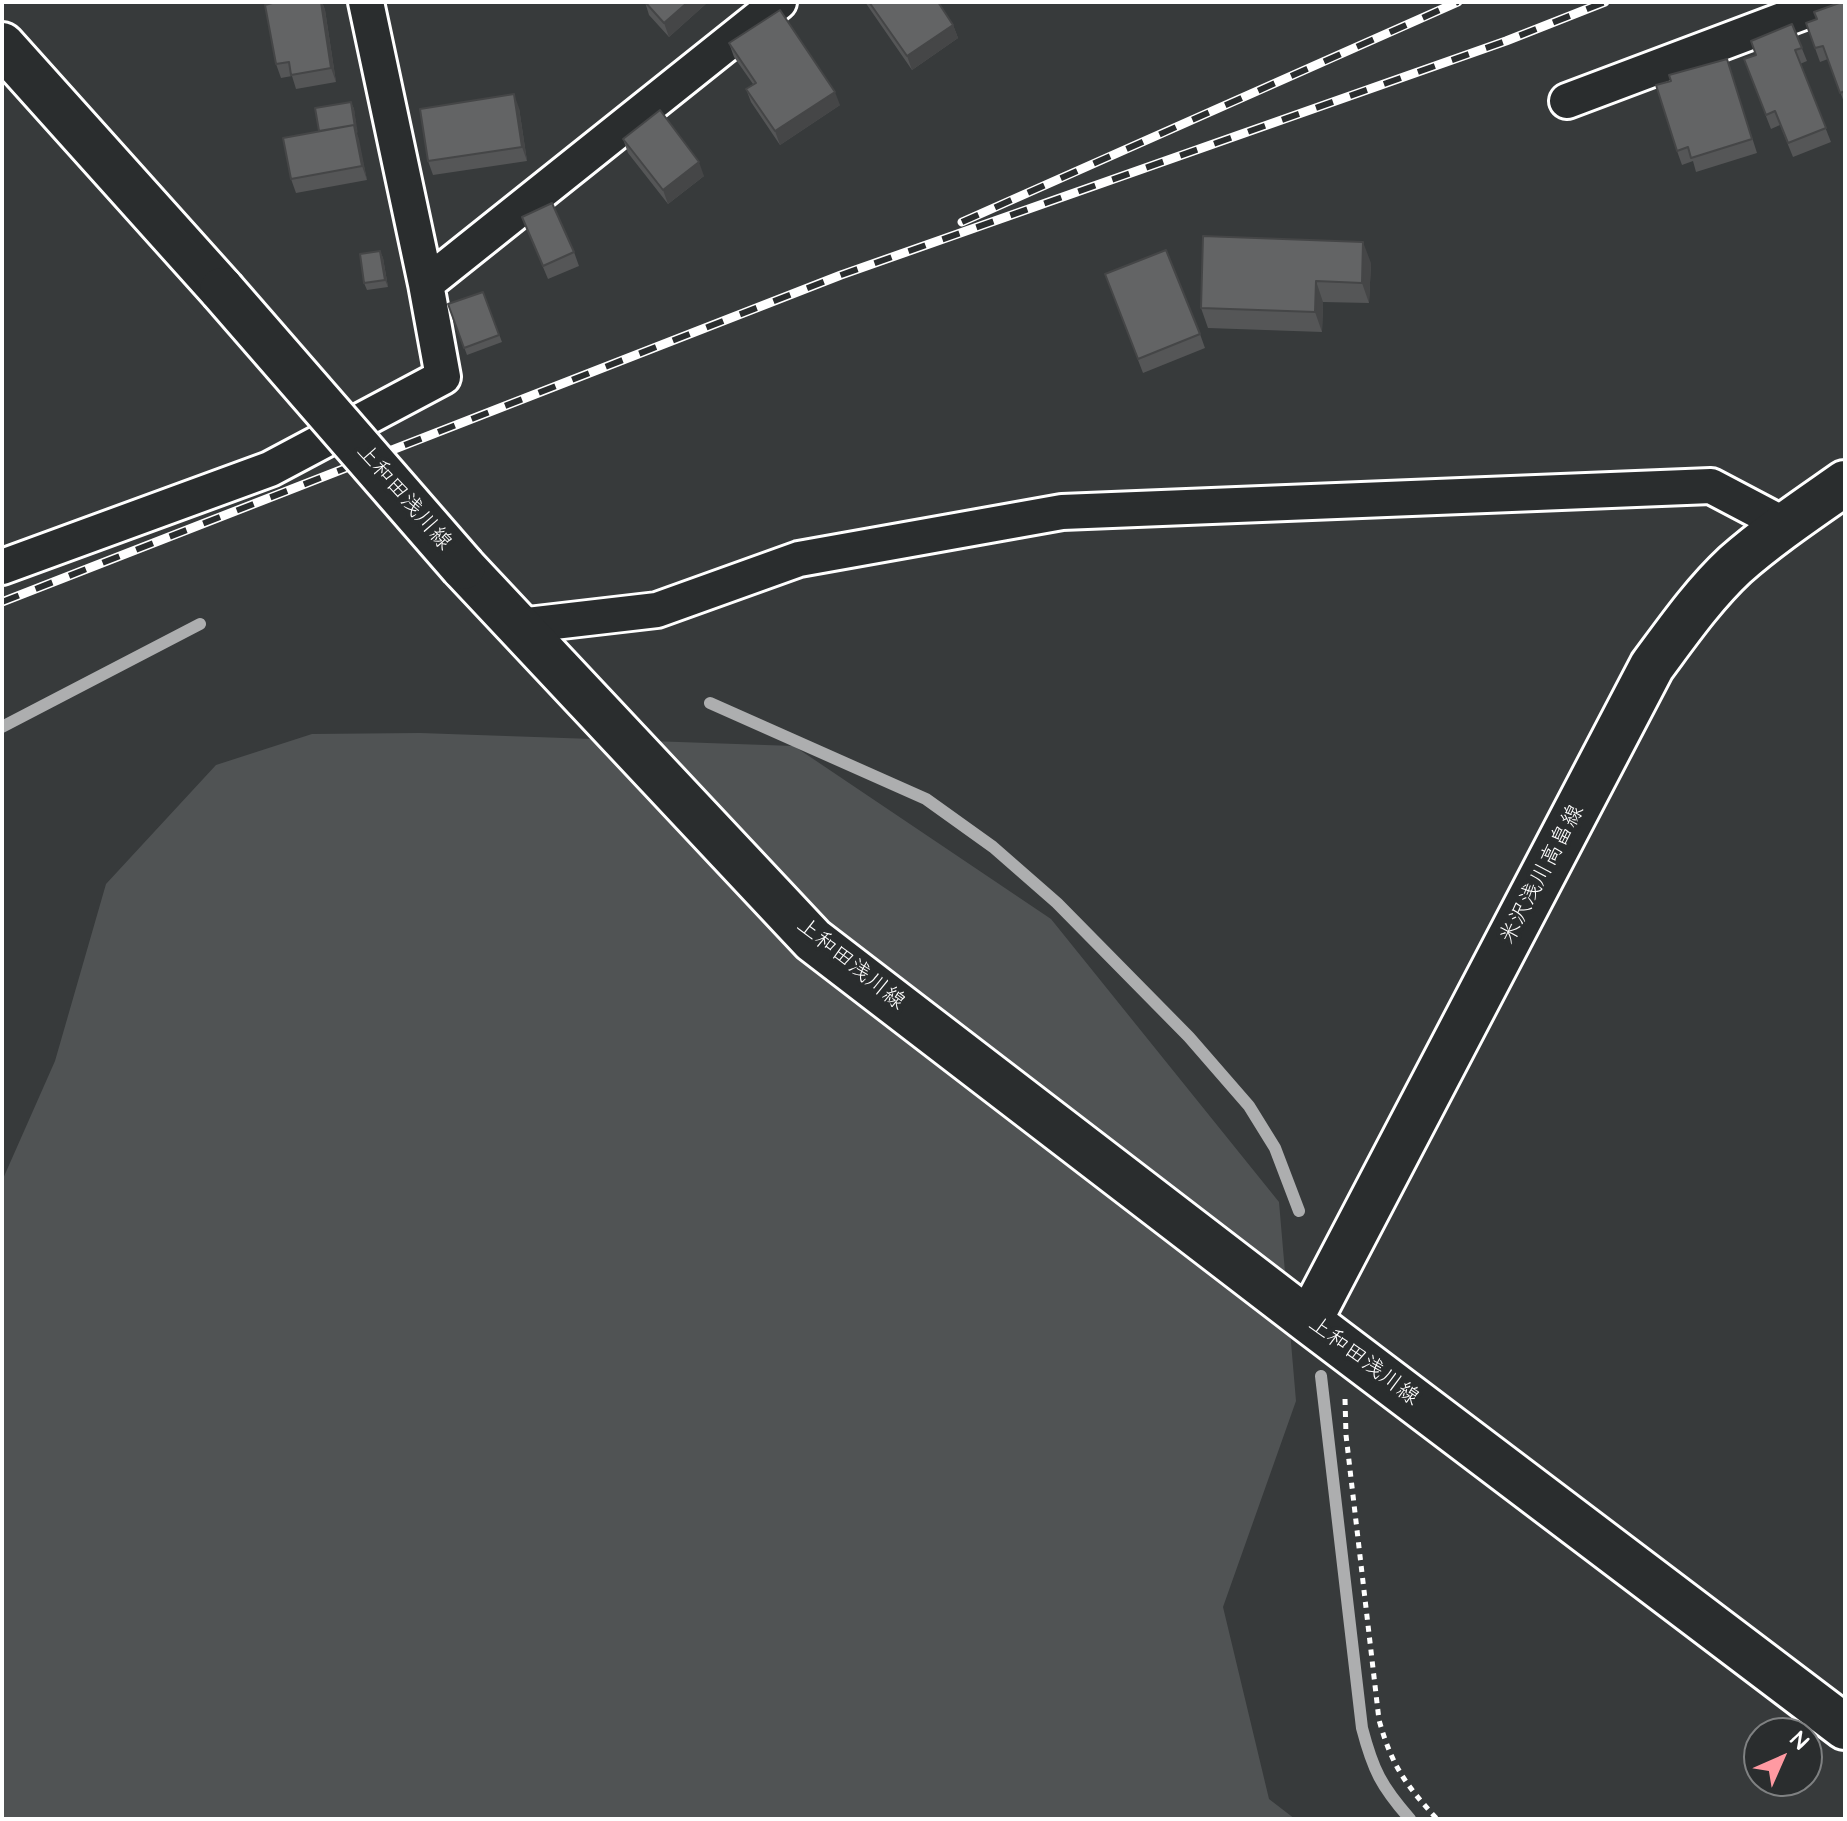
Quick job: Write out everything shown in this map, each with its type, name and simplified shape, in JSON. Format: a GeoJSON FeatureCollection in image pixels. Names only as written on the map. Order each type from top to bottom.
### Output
{"type":"FeatureCollection","features":[{"type":"Feature","properties":{"kind":"main road","name":"上和田浅川線"},"geometry":{"type":"LineString","coordinates":[[2,45],[222,290],[463,567],[813,940],[1845,1727]]}},
{"type":"Feature","properties":{"kind":"main road","name":"米沢浅川高畠線"},"geometry":{"type":"LineString","coordinates":[[1309,1321],[1652,666],[1695,609],[1734,566],[1845,483]]}},
{"type":"Feature","properties":{"kind":"street"},"geometry":{"type":"LineString","coordinates":[[2,567],[270,469],[443,377],[366,2]]}},
{"type":"Feature","properties":{"kind":"street"},"geometry":{"type":"LineString","coordinates":[[426,284],[779,2]]}},
{"type":"Feature","properties":{"kind":"street"},"geometry":{"type":"LineString","coordinates":[[1567,101],[1830,2]]}},
{"type":"Feature","properties":{"kind":"street"},"geometry":{"type":"LineString","coordinates":[[519,626],[657,610],[799,559],[1062,512],[1711,486],[1785,525]]}},
{"type":"Feature","properties":{"kind":"path"},"geometry":{"type":"LineString","coordinates":[[1345,1390],[1346,1435],[1379,1720],[1389,1754],[1407,1787],[1437,1819]]}},
{"type":"Feature","properties":{"kind":"shaded area"},"geometry":{"type":"Polygon","coordinates":[[[420,733],[794,746],[1051,919],[1279,1202],[1296,1401],[1223,1607],[1269,1799],[1295,1819],[2,1819],[2,1181],[55,1061],[106,884],[216,765],[312,734],[420,733]]]}},
{"type":"Feature","properties":{"kind":"building"},"geometry":{"type":"Polygon","coordinates":[[[276,2],[321,2],[331,68],[291,75],[289,62],[276,64],[265,5],[276,2]]]}},
{"type":"Feature","properties":{"kind":"building"},"geometry":{"type":"Polygon","coordinates":[[[645,2],[688,2],[664,23],[645,2]]]}},
{"type":"Feature","properties":{"kind":"building"},"geometry":{"type":"Polygon","coordinates":[[[869,2],[938,2],[953,25],[907,56],[869,2]]]}},
{"type":"Feature","properties":{"kind":"building"},"geometry":{"type":"Polygon","coordinates":[[[1845,2],[1845,91],[1840,93],[1823,46],[1815,48],[1806,23],[1817,19],[1814,12],[1845,2]]]}},
{"type":"Feature","properties":{"kind":"building"},"geometry":{"type":"Polygon","coordinates":[[[780,10],[835,92],[775,131],[746,89],[756,83],[729,43],[780,10]]]}},
{"type":"Feature","properties":{"kind":"building"},"geometry":{"type":"Polygon","coordinates":[[[1792,24],[1802,48],[1795,50],[1826,128],[1788,143],[1775,111],[1766,115],[1744,59],[1756,55],[1751,41],[1792,24]]]}},
{"type":"Feature","properties":{"kind":"building"},"geometry":{"type":"Polygon","coordinates":[[[1727,59],[1752,139],[1691,158],[1688,147],[1677,151],[1656,85],[1671,81],[1669,75],[1727,59]]]}},
{"type":"Feature","properties":{"kind":"building"},"geometry":{"type":"Polygon","coordinates":[[[514,94],[522,147],[428,161],[420,109],[514,94]]]}},
{"type":"Feature","properties":{"kind":"building"},"geometry":{"type":"Polygon","coordinates":[[[351,102],[355,127],[319,131],[315,108],[351,102]]]}},
{"type":"Feature","properties":{"kind":"building"},"geometry":{"type":"Polygon","coordinates":[[[660,110],[699,162],[663,190],[623,139],[660,110]]]}},
{"type":"Feature","properties":{"kind":"building"},"geometry":{"type":"Polygon","coordinates":[[[354,125],[362,166],[291,179],[283,138],[354,125]]]}},
{"type":"Feature","properties":{"kind":"building"},"geometry":{"type":"Polygon","coordinates":[[[552,203],[574,252],[543,266],[522,217],[552,203]]]}},
{"type":"Feature","properties":{"kind":"building"},"geometry":{"type":"Polygon","coordinates":[[[1203,236],[1363,242],[1362,283],[1316,281],[1315,312],[1201,308],[1203,236]]]}},
{"type":"Feature","properties":{"kind":"building"},"geometry":{"type":"Polygon","coordinates":[[[1166,250],[1200,334],[1138,359],[1105,274],[1166,250]]]}},
{"type":"Feature","properties":{"kind":"building"},"geometry":{"type":"Polygon","coordinates":[[[380,251],[385,280],[364,283],[360,254],[380,251]]]}},
{"type":"Feature","properties":{"kind":"building"},"geometry":{"type":"Polygon","coordinates":[[[483,292],[499,335],[464,348],[448,304],[483,292]]]}},
{"type":"Feature","properties":{"kind":"waterway"},"geometry":{"type":"LineString","coordinates":[[2,727],[200,624]]}},
{"type":"Feature","properties":{"kind":"waterway"},"geometry":{"type":"LineString","coordinates":[[710,703],[926,799],[993,847],[1057,903],[1189,1037],[1249,1106],[1275,1148],[1299,1211]]}},
{"type":"Feature","properties":{"kind":"waterway"},"geometry":{"type":"LineString","coordinates":[[1321,1376],[1362,1728],[1379,1777],[1410,1819]]}},
{"type":"Feature","properties":{"kind":"railway"},"geometry":{"type":"LineString","coordinates":[[962,222],[1458,2]]}},
{"type":"Feature","properties":{"kind":"railway"},"geometry":{"type":"LineString","coordinates":[[2,602],[841,275],[1506,41],[1605,2]]}}]}
